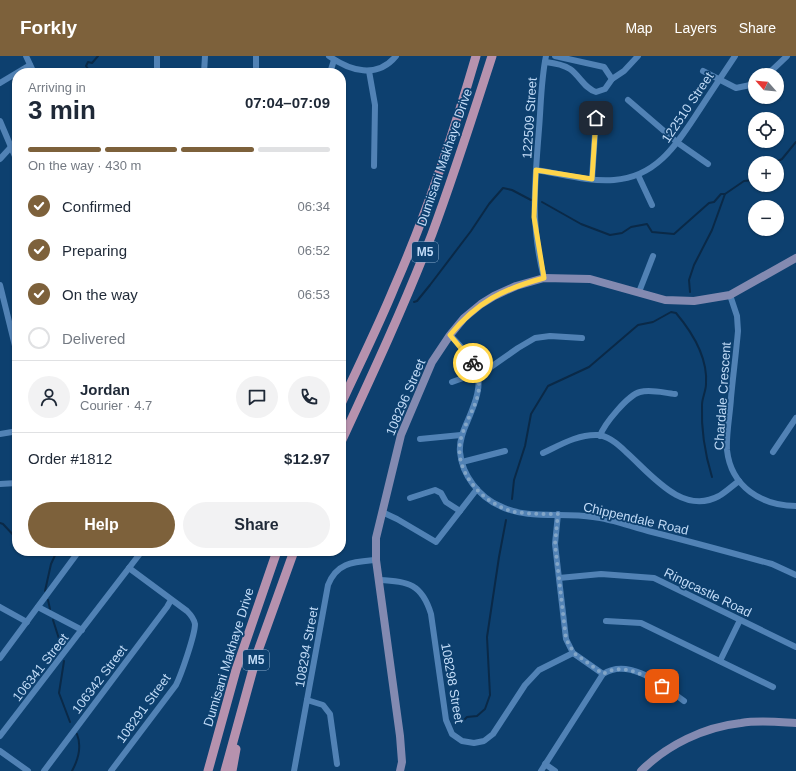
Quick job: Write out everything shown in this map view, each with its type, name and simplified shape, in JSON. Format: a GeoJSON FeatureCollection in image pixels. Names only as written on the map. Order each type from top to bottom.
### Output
{"type":"FeatureCollection","features":[{"type":"Feature","properties":{"kind":"main road","name":"Dumisani Makhaye Drive"},"geometry":{"type":"LineString","coordinates":[[346,393],[395,288],[447,148],[476,56]]}},
{"type":"Feature","properties":{"kind":"main road","name":"Dumisani Makhaye Drive"},"geometry":{"type":"LineString","coordinates":[[346,431],[387,343],[432,235],[471,124],[492,56]]}},
{"type":"Feature","properties":{"kind":"main road","name":"Dumisani Makhaye Drive"},"geometry":{"type":"LineString","coordinates":[[208,771],[236,670],[275,556]]}},
{"type":"Feature","properties":{"kind":"main road","name":"Dumisani Makhaye Drive"},"geometry":{"type":"LineString","coordinates":[[225,771],[266,627],[292,556]]}},
{"type":"Feature","properties":{"kind":"main road"},"geometry":{"type":"LineString","coordinates":[[232,771],[244,701]]}},
{"type":"Feature","properties":{"kind":"street"},"geometry":{"type":"LineString","coordinates":[[26,56],[32,68]]}},
{"type":"Feature","properties":{"kind":"street"},"geometry":{"type":"LineString","coordinates":[[156,68],[157,56]]}},
{"type":"Feature","properties":{"kind":"street"},"geometry":{"type":"LineString","coordinates":[[204,68],[205,56]]}},
{"type":"Feature","properties":{"kind":"street"},"geometry":{"type":"LineString","coordinates":[[256,56],[256,68]]}},
{"type":"Feature","properties":{"kind":"street"},"geometry":{"type":"LineString","coordinates":[[331,68],[332,57],[354,70],[369,71],[380,68],[389,63],[396,56]]}},
{"type":"Feature","properties":{"kind":"street"},"geometry":{"type":"LineString","coordinates":[[555,56],[604,67],[612,79]]}},
{"type":"Feature","properties":{"kind":"street"},"geometry":{"type":"LineString","coordinates":[[545,59],[569,69],[584,85],[596,92],[605,89],[612,79],[624,71],[638,56]]}},
{"type":"Feature","properties":{"kind":"street","name":"122510 Street"},"geometry":{"type":"LineString","coordinates":[[536,170],[592,179],[615,180],[638,175],[661,160],[678,143],[735,56]]}},
{"type":"Feature","properties":{"kind":"street"},"geometry":{"type":"LineString","coordinates":[[774,68],[787,56]]}},
{"type":"Feature","properties":{"kind":"street","name":"122509 Street"},"geometry":{"type":"LineString","coordinates":[[544,278],[534,217],[536,170],[545,59]]}},
{"type":"Feature","properties":{"kind":"street"},"geometry":{"type":"LineString","coordinates":[[25,68],[30,65]]}},
{"type":"Feature","properties":{"kind":"street"},"geometry":{"type":"LineString","coordinates":[[369,71],[375,105],[374,166]]}},
{"type":"Feature","properties":{"kind":"street"},"geometry":{"type":"LineString","coordinates":[[703,71],[736,88],[748,85]]}},
{"type":"Feature","properties":{"kind":"street"},"geometry":{"type":"LineString","coordinates":[[0,82],[12,75]]}},
{"type":"Feature","properties":{"kind":"street"},"geometry":{"type":"LineString","coordinates":[[628,100],[678,143],[708,164]]}},
{"type":"Feature","properties":{"kind":"street"},"geometry":{"type":"LineString","coordinates":[[592,179],[596,118]]}},
{"type":"Feature","properties":{"kind":"street"},"geometry":{"type":"LineString","coordinates":[[0,120],[11,147],[0,159]]}},
{"type":"Feature","properties":{"kind":"street"},"geometry":{"type":"LineString","coordinates":[[638,175],[652,205]]}},
{"type":"Feature","properties":{"kind":"street"},"geometry":{"type":"LineString","coordinates":[[639,292],[653,256]]}},
{"type":"Feature","properties":{"kind":"street"},"geometry":{"type":"LineString","coordinates":[[730,295],[796,258]]}},
{"type":"Feature","properties":{"kind":"street","name":"108296 Street"},"geometry":{"type":"LineString","coordinates":[[400,771],[402,762],[400,736],[376,560],[376,538],[401,435],[432,362],[450,335],[464,318],[481,304],[494,296],[516,286],[544,278],[590,278],[665,300],[681,302],[730,295]]}},
{"type":"Feature","properties":{"kind":"street"},"geometry":{"type":"LineString","coordinates":[[0,285],[12,334]]}},
{"type":"Feature","properties":{"kind":"street","name":"Chardale Crescent"},"geometry":{"type":"LineString","coordinates":[[730,295],[737,316],[738,331],[727,449],[728,459],[738,481],[752,494],[761,499],[782,506],[796,506]]}},
{"type":"Feature","properties":{"kind":"street","name":"Chippendale Road"},"geometry":{"type":"LineString","coordinates":[[450,335],[467,354],[478,374],[480,381],[478,394],[461,435],[460,448],[462,462],[470,480],[477,489],[491,501],[506,509],[526,513],[601,518],[772,564],[796,575]]}},
{"type":"Feature","properties":{"kind":"street"},"geometry":{"type":"LineString","coordinates":[[452,382],[478,374],[494,366],[518,348],[535,338],[550,336],[582,338]]}},
{"type":"Feature","properties":{"kind":"street"},"geometry":{"type":"LineString","coordinates":[[600,436],[612,418],[635,394],[649,391],[675,394]]}},
{"type":"Feature","properties":{"kind":"street"},"geometry":{"type":"LineString","coordinates":[[773,452],[796,418]]}},
{"type":"Feature","properties":{"kind":"street"},"geometry":{"type":"LineString","coordinates":[[0,434],[12,432]]}},
{"type":"Feature","properties":{"kind":"street"},"geometry":{"type":"LineString","coordinates":[[420,439],[461,435]]}},
{"type":"Feature","properties":{"kind":"street"},"geometry":{"type":"LineString","coordinates":[[543,453],[576,438],[600,436],[620,446],[667,489],[680,498],[699,501],[719,496],[738,481]]}},
{"type":"Feature","properties":{"kind":"street"},"geometry":{"type":"LineString","coordinates":[[462,462],[505,451]]}},
{"type":"Feature","properties":{"kind":"street"},"geometry":{"type":"LineString","coordinates":[[0,484],[12,483]]}},
{"type":"Feature","properties":{"kind":"street"},"geometry":{"type":"LineString","coordinates":[[382,512],[397,519],[434,542],[438,541],[477,489]]}},
{"type":"Feature","properties":{"kind":"street"},"geometry":{"type":"LineString","coordinates":[[410,498],[434,490],[441,493],[446,502],[460,511]]}},
{"type":"Feature","properties":{"kind":"street"},"geometry":{"type":"LineString","coordinates":[[558,514],[555,544],[566,639],[574,653],[603,674]]}},
{"type":"Feature","properties":{"kind":"street"},"geometry":{"type":"LineString","coordinates":[[0,658],[75,556]]}},
{"type":"Feature","properties":{"kind":"street","name":"106341 Street"},"geometry":{"type":"LineString","coordinates":[[0,736],[138,556]]}},
{"type":"Feature","properties":{"kind":"street","name":"108294 Street"},"geometry":{"type":"LineString","coordinates":[[294,771],[331,578],[335,572],[347,565],[376,560]]}},
{"type":"Feature","properties":{"kind":"street","name":"108291 Street"},"geometry":{"type":"LineString","coordinates":[[111,771],[174,688],[182,670],[195,625],[192,616],[129,568]]}},
{"type":"Feature","properties":{"kind":"street","name":"Ringcastle Road"},"geometry":{"type":"LineString","coordinates":[[559,578],[601,574],[648,576],[796,647]]}},
{"type":"Feature","properties":{"kind":"street","name":"108298 Street"},"geometry":{"type":"LineString","coordinates":[[379,580],[408,583],[422,593],[427,602],[431,614],[446,720],[452,734],[462,741],[474,743],[489,738],[525,685],[539,670],[574,653]]}},
{"type":"Feature","properties":{"kind":"street","name":"106342 Street"},"geometry":{"type":"LineString","coordinates":[[44,771],[167,607],[170,600]]}},
{"type":"Feature","properties":{"kind":"street"},"geometry":{"type":"LineString","coordinates":[[0,607],[27,622]]}},
{"type":"Feature","properties":{"kind":"street","name":"106341 Street"},"geometry":{"type":"LineString","coordinates":[[38,607],[82,630]]}},
{"type":"Feature","properties":{"kind":"street"},"geometry":{"type":"LineString","coordinates":[[720,661],[740,620]]}},
{"type":"Feature","properties":{"kind":"street"},"geometry":{"type":"LineString","coordinates":[[606,621],[641,623],[773,687]]}},
{"type":"Feature","properties":{"kind":"street"},"geometry":{"type":"LineString","coordinates":[[541,771],[603,674],[614,670],[637,672],[650,678],[684,701]]}},
{"type":"Feature","properties":{"kind":"street"},"geometry":{"type":"LineString","coordinates":[[307,700],[323,705],[330,714],[337,764]]}},
{"type":"Feature","properties":{"kind":"street"},"geometry":{"type":"LineString","coordinates":[[641,771],[666,750],[686,739],[714,728],[741,723],[796,722]]}},
{"type":"Feature","properties":{"kind":"street"},"geometry":{"type":"LineString","coordinates":[[0,751],[28,771]]}},
{"type":"Feature","properties":{"kind":"street"},"geometry":{"type":"LineString","coordinates":[[546,764],[555,771]]}},
{"type":"Feature","properties":{"kind":"waterway"},"geometry":{"type":"LineString","coordinates":[[87,68],[86,66],[88,62],[92,63],[98,56]]}},
{"type":"Feature","properties":{"kind":"waterway"},"geometry":{"type":"LineString","coordinates":[[784,157],[796,142]]}},
{"type":"Feature","properties":{"kind":"waterway"},"geometry":{"type":"LineString","coordinates":[[690,292],[689,280],[694,265],[712,230],[725,194],[744,181],[748,181]]}},
{"type":"Feature","properties":{"kind":"waterway"},"geometry":{"type":"LineString","coordinates":[[414,302],[417,301],[430,285],[471,231],[489,204],[503,188],[512,190],[531,200]]}},
{"type":"Feature","properties":{"kind":"waterway"},"geometry":{"type":"LineString","coordinates":[[542,202],[581,224],[610,235],[622,233],[631,227],[647,224],[652,232],[674,234],[709,203],[714,202],[721,194],[725,194]]}},
{"type":"Feature","properties":{"kind":"waterway"},"geometry":{"type":"LineString","coordinates":[[512,499],[514,480],[525,446],[531,414],[548,386],[589,367],[638,325],[653,322],[671,312],[676,313],[688,328],[702,355],[706,374],[706,384],[702,402],[702,424],[705,451],[712,477]]}},
{"type":"Feature","properties":{"kind":"waterway"},"geometry":{"type":"LineString","coordinates":[[464,720],[467,717],[477,716],[485,709],[490,695],[487,637],[506,520]]}},
{"type":"Feature","properties":{"kind":"waterway"},"geometry":{"type":"LineString","coordinates":[[0,523],[3,524],[12,534]]}},
{"type":"Feature","properties":{"kind":"waterway"},"geometry":{"type":"LineString","coordinates":[[45,591],[51,564],[55,556]]}},
{"type":"Feature","properties":{"kind":"waterway"},"geometry":{"type":"LineString","coordinates":[[48,600],[50,609]]}},
{"type":"Feature","properties":{"kind":"waterway"},"geometry":{"type":"LineString","coordinates":[[53,620],[61,645]]}},
{"type":"Feature","properties":{"kind":"waterway"},"geometry":{"type":"LineString","coordinates":[[64,661],[59,693],[70,722]]}},
{"type":"Feature","properties":{"kind":"waterway"},"geometry":{"type":"LineString","coordinates":[[72,771],[79,753],[77,734]]}},
{"type":"Feature","properties":{"kind":"way so far"},"geometry":{"type":"LineString","coordinates":[[473,363],[478,374],[480,387],[476,401],[461,435],[460,444],[462,462],[470,480],[477,489],[491,501],[506,509],[515,512],[558,514],[555,544],[566,639],[574,653],[603,674],[609,670],[632,671],[650,678],[662,686]]}},
{"type":"Feature","properties":{"kind":"route"},"geometry":{"type":"LineString","coordinates":[[473,363],[450,335],[464,318],[481,304],[494,296],[516,286],[544,278],[534,217],[536,170],[592,179],[596,118]]}}]}
